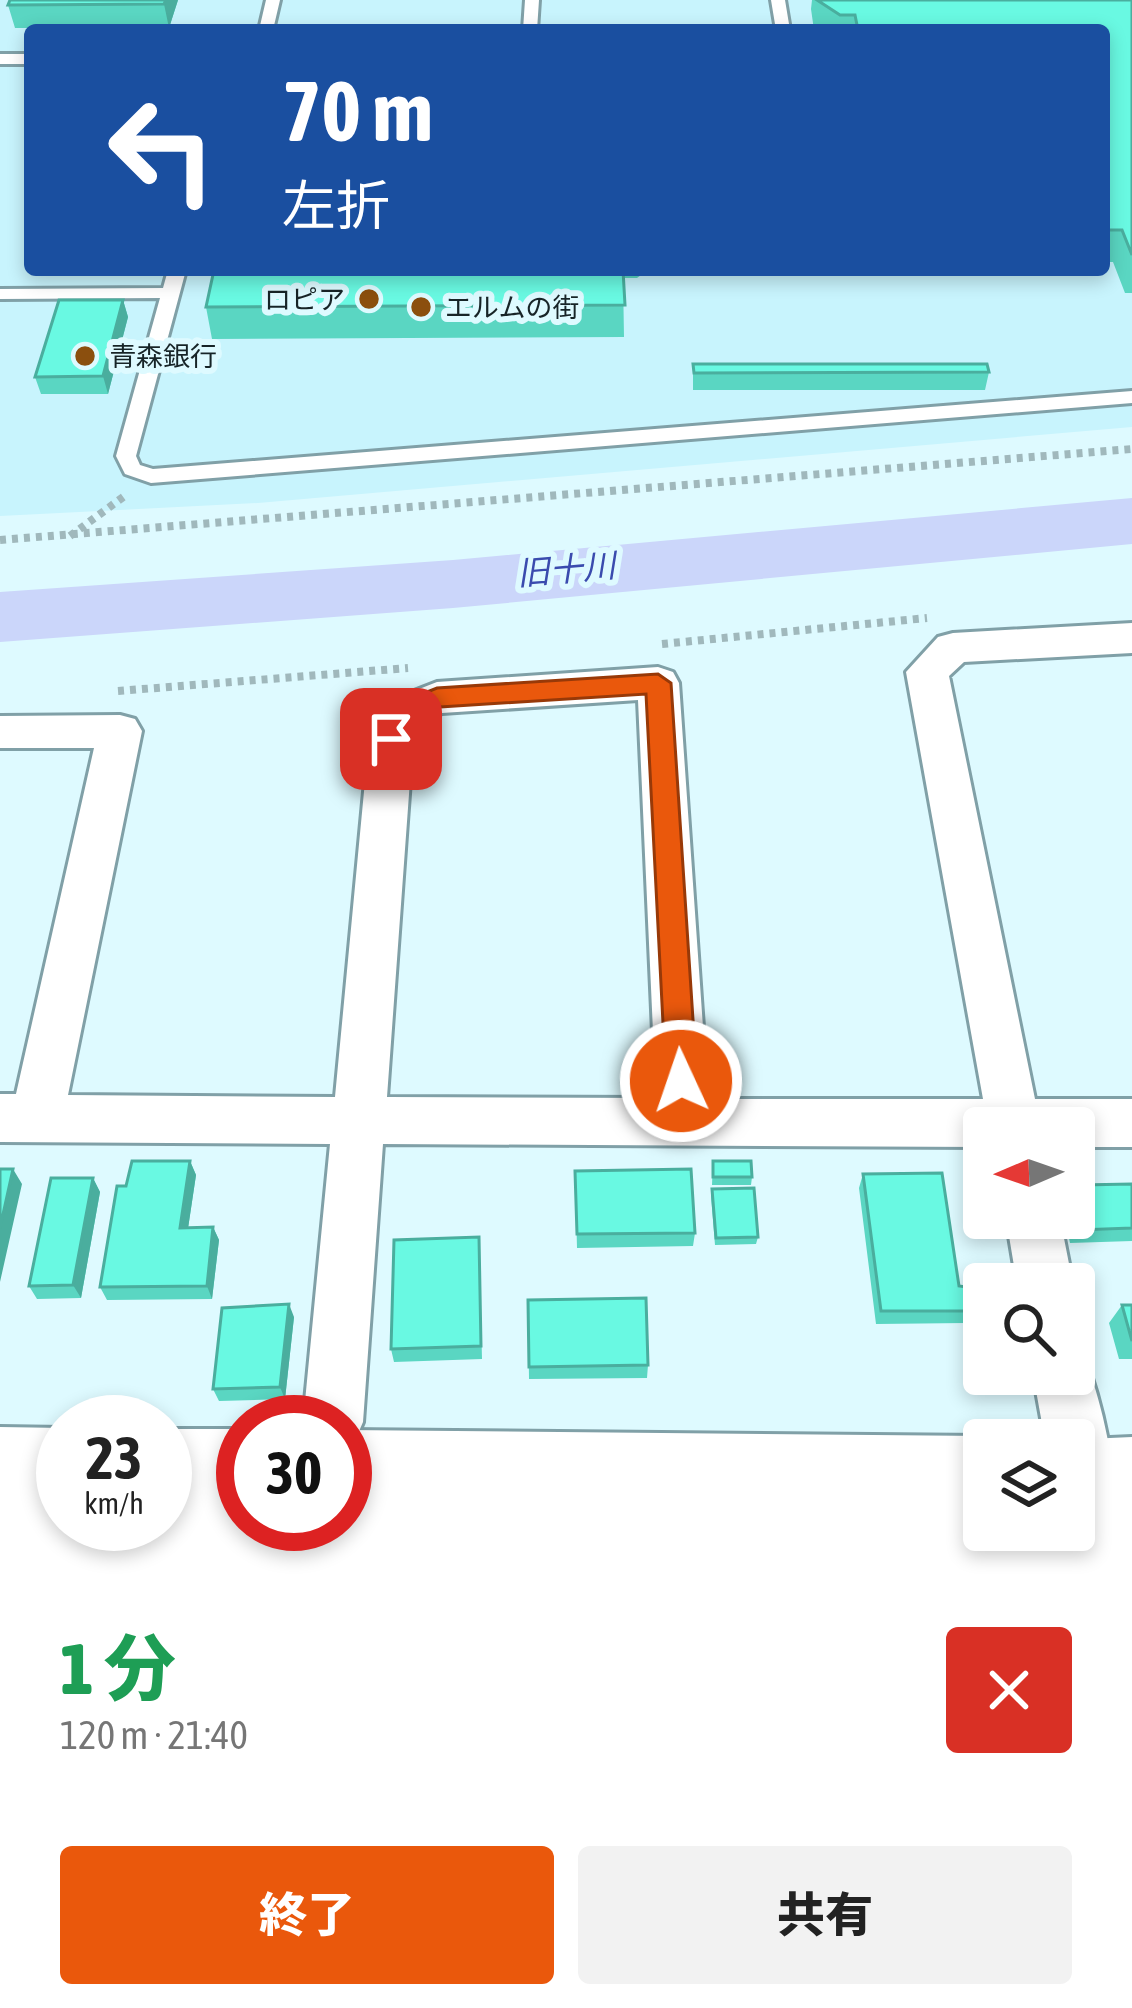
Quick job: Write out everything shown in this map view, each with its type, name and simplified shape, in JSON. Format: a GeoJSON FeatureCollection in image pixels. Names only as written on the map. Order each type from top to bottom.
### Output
{"type":"FeatureCollection","features":[{"type":"Feature","properties":{"kind":"street"},"geometry":{"type":"LineString","coordinates":[[1012,1107],[927,672],[953,648],[1132,638]]}},
{"type":"Feature","properties":{"kind":"street"},"geometry":{"type":"LineString","coordinates":[[336,1395],[391,739],[406,711],[437,698],[658,683],[684,1125]]}},
{"type":"Feature","properties":{"kind":"street"},"geometry":{"type":"LineString","coordinates":[[0,732],[120,731],[19,1118],[963,1125]]}},
{"type":"Feature","properties":{"kind":"street"},"geometry":{"type":"LineString","coordinates":[[1095,1124],[1132,1123]]}},
{"type":"Feature","properties":{"kind":"street"},"geometry":{"type":"LineString","coordinates":[[0,1555],[773,1575],[1105,1514],[1068,1395]]}},
{"type":"Feature","properties":{"kind":"street"},"geometry":{"type":"LineString","coordinates":[[0,1471],[36,1472]]}},
{"type":"Feature","properties":{"kind":"street"},"geometry":{"type":"LineString","coordinates":[[372,1474],[963,1480]]}},
{"type":"Feature","properties":{"kind":"lane"},"geometry":{"type":"LineString","coordinates":[[175,276],[126,456],[132,469],[151,476],[1132,397]]}},
{"type":"Feature","properties":{"kind":"lane"},"geometry":{"type":"LineString","coordinates":[[0,293],[170,293]]}},
{"type":"Feature","properties":{"kind":"path"},"geometry":{"type":"LineString","coordinates":[[0,540],[1132,449]]}},
{"type":"Feature","properties":{"kind":"path"},"geometry":{"type":"LineString","coordinates":[[69,537],[151,476]]}},
{"type":"Feature","properties":{"kind":"shaded area","name":"エルムの街"},"geometry":{"type":"Polygon","coordinates":[[[0,0],[1132,0],[1132,427],[258,503],[0,516],[0,0]]]}},
{"type":"Feature","properties":{"kind":"building"},"geometry":{"type":"Polygon","coordinates":[[[10,0],[166,0],[164,4],[8,5],[10,0]]]}},
{"type":"Feature","properties":{"kind":"building"},"geometry":{"type":"Polygon","coordinates":[[[817,0],[1132,0],[1132,255],[1122,230],[1110,230],[1110,24],[857,24],[855,15],[840,15],[817,0]]]}},
{"type":"Feature","properties":{"kind":"building"},"geometry":{"type":"Polygon","coordinates":[[[213,276],[623,276],[625,305],[206,307],[213,276]]]}},
{"type":"Feature","properties":{"kind":"building","name":"青森銀行"},"geometry":{"type":"Polygon","coordinates":[[[59,300],[123,300],[103,376],[35,377],[59,300]]]}},
{"type":"Feature","properties":{"kind":"building"},"geometry":{"type":"Polygon","coordinates":[[[693,364],[987,364],[989,372],[694,373],[693,364]]]}},
{"type":"Feature","properties":{"kind":"building"},"geometry":{"type":"Polygon","coordinates":[[[132,1161],[190,1161],[180,1228],[213,1227],[207,1286],[100,1287],[117,1186],[126,1186],[132,1161]]]}},
{"type":"Feature","properties":{"kind":"building"},"geometry":{"type":"Polygon","coordinates":[[[713,1161],[751,1161],[752,1177],[713,1177],[713,1161]]]}},
{"type":"Feature","properties":{"kind":"building"},"geometry":{"type":"Polygon","coordinates":[[[0,1169],[13,1169],[0,1228],[0,1169]]]}},
{"type":"Feature","properties":{"kind":"building"},"geometry":{"type":"Polygon","coordinates":[[[691,1169],[695,1233],[577,1234],[575,1171],[691,1169]]]}},
{"type":"Feature","properties":{"kind":"building"},"geometry":{"type":"Polygon","coordinates":[[[942,1173],[959,1286],[963,1286],[963,1311],[881,1311],[863,1174],[942,1173]]]}},
{"type":"Feature","properties":{"kind":"building"},"geometry":{"type":"Polygon","coordinates":[[[51,1178],[93,1178],[73,1285],[29,1286],[51,1178]]]}},
{"type":"Feature","properties":{"kind":"building"},"geometry":{"type":"Polygon","coordinates":[[[1132,1184],[1132,1228],[1095,1229],[1095,1185],[1132,1184]]]}},
{"type":"Feature","properties":{"kind":"building"},"geometry":{"type":"Polygon","coordinates":[[[754,1188],[758,1237],[716,1238],[712,1189],[754,1188]]]}},
{"type":"Feature","properties":{"kind":"building"},"geometry":{"type":"Polygon","coordinates":[[[479,1237],[481,1346],[391,1349],[394,1240],[479,1237]]]}},
{"type":"Feature","properties":{"kind":"building"},"geometry":{"type":"Polygon","coordinates":[[[646,1298],[648,1365],[529,1367],[528,1300],[646,1298]]]}},
{"type":"Feature","properties":{"kind":"building"},"geometry":{"type":"Polygon","coordinates":[[[289,1304],[280,1387],[213,1389],[222,1308],[289,1304]]]}},
{"type":"Feature","properties":{"kind":"building"},"geometry":{"type":"Polygon","coordinates":[[[1122,1305],[1132,1305],[1132,1341],[1122,1305]]]}},
{"type":"Feature","properties":{"kind":"waterway","name":"旧十川"},"geometry":{"type":"LineString","coordinates":[[0,617],[453,584],[1132,521]]}},
{"type":"Feature","properties":{"kind":"place","name":"ロピア"},"geometry":{"type":"Point","coordinates":[369,299]}},
{"type":"Feature","properties":{"kind":"place","name":"エルムの街"},"geometry":{"type":"Point","coordinates":[421,307]}},
{"type":"Feature","properties":{"kind":"place","name":"青森銀行"},"geometry":{"type":"Point","coordinates":[85,356]}},
{"type":"Feature","properties":{"kind":"route"},"geometry":{"type":"LineString","coordinates":[[391,739],[406,711],[437,698],[658,683],[681,1081]]}}]}
